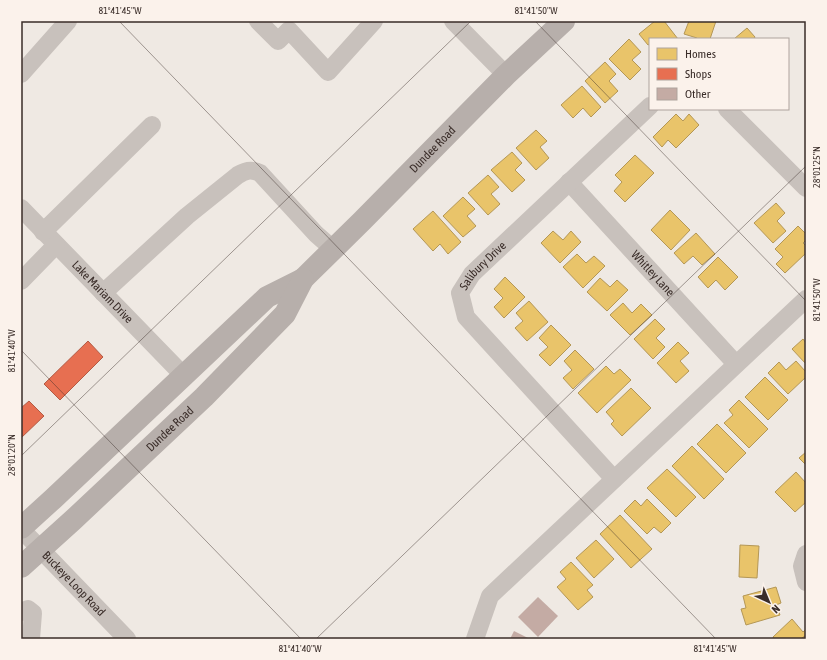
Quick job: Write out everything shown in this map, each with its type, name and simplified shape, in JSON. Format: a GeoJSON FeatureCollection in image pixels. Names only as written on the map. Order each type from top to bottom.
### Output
{"type":"FeatureCollection","features":[{"type":"Feature","properties":{"kind":"main road","name":"Dundee Road"},"geometry":{"type":"LineString","coordinates":[[21,567],[204,397],[285,314],[303,279],[368,216],[506,75],[564,21]]}},
{"type":"Feature","properties":{"kind":"main road","name":"Dundee Road"},"geometry":{"type":"LineString","coordinates":[[21,528],[59,494],[267,297],[303,279]]}},
{"type":"Feature","properties":{"kind":"street"},"geometry":{"type":"LineString","coordinates":[[21,74],[68,21]]}},
{"type":"Feature","properties":{"kind":"street"},"geometry":{"type":"LineString","coordinates":[[258,21],[278,41],[293,26],[328,72],[374,21]]}},
{"type":"Feature","properties":{"kind":"street"},"geometry":{"type":"LineString","coordinates":[[453,21],[506,75]]}},
{"type":"Feature","properties":{"kind":"street","name":"Salibury Drive"},"geometry":{"type":"LineString","coordinates":[[614,479],[466,317],[460,293],[472,274],[649,107]]}},
{"type":"Feature","properties":{"kind":"street"},"geometry":{"type":"LineString","coordinates":[[728,110],[806,188]]}},
{"type":"Feature","properties":{"kind":"street"},"geometry":{"type":"LineString","coordinates":[[44,232],[152,125]]}},
{"type":"Feature","properties":{"kind":"street"},"geometry":{"type":"LineString","coordinates":[[103,293],[187,216],[246,170],[254,170],[260,173],[316,234],[333,249]]}},
{"type":"Feature","properties":{"kind":"street","name":"Whitley Lane"},"geometry":{"type":"LineString","coordinates":[[569,182],[736,364]]}},
{"type":"Feature","properties":{"kind":"street","name":"Lake Mariam Drive"},"geometry":{"type":"LineString","coordinates":[[21,208],[184,376]]}},
{"type":"Feature","properties":{"kind":"street"},"geometry":{"type":"LineString","coordinates":[[21,281],[56,245]]}},
{"type":"Feature","properties":{"kind":"street"},"geometry":{"type":"LineString","coordinates":[[475,639],[490,596],[806,299]]}},
{"type":"Feature","properties":{"kind":"street","name":"Buckeye Loop Road"},"geometry":{"type":"LineString","coordinates":[[21,528],[127,639]]}},
{"type":"Feature","properties":{"kind":"street"},"geometry":{"type":"LineString","coordinates":[[21,612],[28,609],[33,613],[31,639]]}},
{"type":"Feature","properties":{"kind":"building: Homes"},"geometry":{"type":"Polygon","coordinates":[[[655,21],[664,21],[677,38],[649,38],[648,45],[639,34],[655,21]]]}},
{"type":"Feature","properties":{"kind":"building: Homes"},"geometry":{"type":"Polygon","coordinates":[[[689,21],[716,21],[710,38],[697,38],[684,34],[689,21]]]}},
{"type":"Feature","properties":{"kind":"building: Homes"},"geometry":{"type":"Polygon","coordinates":[[[747,28],[755,37],[754,38],[735,38],[747,28]]]}},
{"type":"Feature","properties":{"kind":"building: Homes"},"geometry":{"type":"Polygon","coordinates":[[[629,39],[641,52],[632,60],[641,69],[630,80],[609,59],[629,39]]]}},
{"type":"Feature","properties":{"kind":"building: Homes"},"geometry":{"type":"Polygon","coordinates":[[[605,62],[616,74],[609,81],[618,91],[605,103],[585,81],[605,62]]]}},
{"type":"Feature","properties":{"kind":"building: Homes"},"geometry":{"type":"Polygon","coordinates":[[[582,86],[601,107],[591,117],[583,108],[573,118],[561,105],[582,86]]]}},
{"type":"Feature","properties":{"kind":"building: Homes"},"geometry":{"type":"Polygon","coordinates":[[[676,114],[683,121],[689,114],[699,125],[676,148],[668,140],[662,147],[653,137],[676,114]]]}},
{"type":"Feature","properties":{"kind":"building: Homes"},"geometry":{"type":"Polygon","coordinates":[[[536,130],[547,141],[540,147],[549,158],[536,170],[516,148],[536,130]]]}},
{"type":"Feature","properties":{"kind":"building: Homes"},"geometry":{"type":"Polygon","coordinates":[[[512,152],[522,163],[515,170],[525,180],[512,192],[491,170],[512,152]]]}},
{"type":"Feature","properties":{"kind":"building: Homes"},"geometry":{"type":"Polygon","coordinates":[[[635,155],[654,173],[625,202],[614,191],[622,182],[615,175],[635,155]]]}},
{"type":"Feature","properties":{"kind":"building: Homes"},"geometry":{"type":"Polygon","coordinates":[[[488,175],[499,187],[491,194],[500,204],[488,215],[468,193],[488,175]]]}},
{"type":"Feature","properties":{"kind":"building: Homes"},"geometry":{"type":"Polygon","coordinates":[[[463,197],[475,209],[467,216],[476,226],[463,237],[443,216],[463,197]]]}},
{"type":"Feature","properties":{"kind":"building: Homes"},"geometry":{"type":"Polygon","coordinates":[[[776,203],[785,213],[777,221],[786,231],[773,243],[754,223],[776,203]]]}},
{"type":"Feature","properties":{"kind":"building: Homes"},"geometry":{"type":"Polygon","coordinates":[[[670,210],[690,230],[671,250],[651,230],[670,210]]]}},
{"type":"Feature","properties":{"kind":"building: Homes"},"geometry":{"type":"Polygon","coordinates":[[[433,211],[461,242],[448,254],[440,244],[433,251],[413,229],[433,211]]]}},
{"type":"Feature","properties":{"kind":"building: Homes"},"geometry":{"type":"Polygon","coordinates":[[[798,226],[806,234],[806,240],[803,243],[806,246],[806,253],[785,273],[776,264],[783,257],[775,249],[798,226]]]}},
{"type":"Feature","properties":{"kind":"building: Homes"},"geometry":{"type":"Polygon","coordinates":[[[553,231],[563,240],[571,231],[581,242],[560,263],[541,243],[553,231]]]}},
{"type":"Feature","properties":{"kind":"building: Homes"},"geometry":{"type":"Polygon","coordinates":[[[696,233],[715,254],[702,265],[693,256],[684,264],[674,253],[696,233]]]}},
{"type":"Feature","properties":{"kind":"building: Homes"},"geometry":{"type":"Polygon","coordinates":[[[577,254],[586,263],[594,256],[605,266],[583,288],[563,267],[577,254]]]}},
{"type":"Feature","properties":{"kind":"building: Homes"},"geometry":{"type":"Polygon","coordinates":[[[718,257],[738,277],[725,290],[716,280],[708,288],[698,277],[718,257]]]}},
{"type":"Feature","properties":{"kind":"building: Homes"},"geometry":{"type":"Polygon","coordinates":[[[505,277],[525,297],[504,318],[494,307],[503,298],[494,289],[505,277]]]}},
{"type":"Feature","properties":{"kind":"building: Homes"},"geometry":{"type":"Polygon","coordinates":[[[600,278],[610,287],[617,280],[628,290],[607,311],[587,292],[600,278]]]}},
{"type":"Feature","properties":{"kind":"building: Homes"},"geometry":{"type":"Polygon","coordinates":[[[529,301],[548,322],[527,341],[515,328],[523,321],[516,313],[529,301]]]}},
{"type":"Feature","properties":{"kind":"building: Homes"},"geometry":{"type":"Polygon","coordinates":[[[623,303],[632,313],[641,304],[652,315],[630,335],[610,315],[623,303]]]}},
{"type":"Feature","properties":{"kind":"building: Homes"},"geometry":{"type":"Polygon","coordinates":[[[655,319],[665,329],[656,338],[665,347],[653,359],[634,339],[655,319]]]}},
{"type":"Feature","properties":{"kind":"building: Homes"},"geometry":{"type":"Polygon","coordinates":[[[551,325],[571,345],[550,366],[539,355],[548,347],[539,338],[551,325]]]}},
{"type":"Feature","properties":{"kind":"building: Homes"},"geometry":{"type":"Polygon","coordinates":[[[803,339],[806,343],[806,364],[792,349],[803,339]]]}},
{"type":"Feature","properties":{"kind":"building: Homes"},"geometry":{"type":"Polygon","coordinates":[[[678,342],[689,353],[680,361],[689,371],[676,383],[657,363],[678,342]]]}},
{"type":"Feature","properties":{"kind":"building: Homes"},"geometry":{"type":"Polygon","coordinates":[[[575,350],[594,369],[573,389],[563,378],[572,370],[564,361],[575,350]]]}},
{"type":"Feature","properties":{"kind":"building: Homes"},"geometry":{"type":"Polygon","coordinates":[[[796,361],[806,372],[806,377],[788,394],[768,373],[779,362],[786,370],[796,361]]]}},
{"type":"Feature","properties":{"kind":"building: Homes"},"geometry":{"type":"Polygon","coordinates":[[[606,366],[614,374],[620,369],[631,380],[597,413],[578,393],[606,366]]]}},
{"type":"Feature","properties":{"kind":"building: Homes"},"geometry":{"type":"Polygon","coordinates":[[[765,377],[788,400],[768,420],[745,397],[765,377]]]}},
{"type":"Feature","properties":{"kind":"building: Homes"},"geometry":{"type":"Polygon","coordinates":[[[631,388],[651,408],[622,436],[611,424],[614,421],[606,412],[631,388]]]}},
{"type":"Feature","properties":{"kind":"building: Homes"},"geometry":{"type":"Polygon","coordinates":[[[739,400],[768,429],[749,448],[724,423],[733,415],[729,410],[739,400]]]}},
{"type":"Feature","properties":{"kind":"building: Homes"},"geometry":{"type":"Polygon","coordinates":[[[717,424],[746,453],[726,473],[697,444],[717,424]]]}},
{"type":"Feature","properties":{"kind":"building: Homes"},"geometry":{"type":"Polygon","coordinates":[[[692,446],[724,479],[704,499],[672,466],[692,446]]]}},
{"type":"Feature","properties":{"kind":"building: Homes"},"geometry":{"type":"Polygon","coordinates":[[[806,452],[806,465],[799,458],[806,452]]]}},
{"type":"Feature","properties":{"kind":"building: Homes"},"geometry":{"type":"Polygon","coordinates":[[[667,469],[696,497],[676,517],[647,488],[667,469]]]}},
{"type":"Feature","properties":{"kind":"building: Homes"},"geometry":{"type":"Polygon","coordinates":[[[796,472],[806,483],[806,502],[795,512],[775,492],[796,472]]]}},
{"type":"Feature","properties":{"kind":"building: Homes"},"geometry":{"type":"Polygon","coordinates":[[[647,499],[671,523],[661,533],[654,527],[647,534],[624,511],[635,500],[641,506],[647,499]]]}},
{"type":"Feature","properties":{"kind":"building: Homes"},"geometry":{"type":"Polygon","coordinates":[[[620,515],[652,549],[631,568],[600,534],[620,515]]]}},
{"type":"Feature","properties":{"kind":"building: Homes"},"geometry":{"type":"Polygon","coordinates":[[[596,540],[614,559],[594,578],[576,558],[596,540]]]}},
{"type":"Feature","properties":{"kind":"building: Homes"},"geometry":{"type":"Polygon","coordinates":[[[740,545],[759,546],[757,578],[739,577],[740,545]]]}},
{"type":"Feature","properties":{"kind":"building: Homes"},"geometry":{"type":"Polygon","coordinates":[[[571,562],[593,585],[587,590],[593,597],[578,610],[557,587],[566,579],[560,572],[571,562]]]}},
{"type":"Feature","properties":{"kind":"building: Homes"},"geometry":{"type":"Polygon","coordinates":[[[776,587],[781,603],[776,605],[780,615],[746,625],[741,609],[746,608],[743,596],[776,587]]]}},
{"type":"Feature","properties":{"kind":"building: Homes"},"geometry":{"type":"Polygon","coordinates":[[[792,619],[803,632],[806,629],[806,639],[774,639],[773,637],[792,619]]]}},
{"type":"Feature","properties":{"kind":"building: Shops"},"geometry":{"type":"Polygon","coordinates":[[[88,341],[103,357],[60,400],[44,384],[88,341]]]}},
{"type":"Feature","properties":{"kind":"building: Shops"},"geometry":{"type":"Polygon","coordinates":[[[29,401],[44,416],[21,438],[21,408],[29,401]]]}},
{"type":"Feature","properties":{"kind":"building: Other"},"geometry":{"type":"Polygon","coordinates":[[[538,597],[558,616],[538,637],[518,617],[538,597]]]}},
{"type":"Feature","properties":{"kind":"building: Other"},"geometry":{"type":"Polygon","coordinates":[[[514,631],[530,639],[510,639],[514,631]]]}}]}
